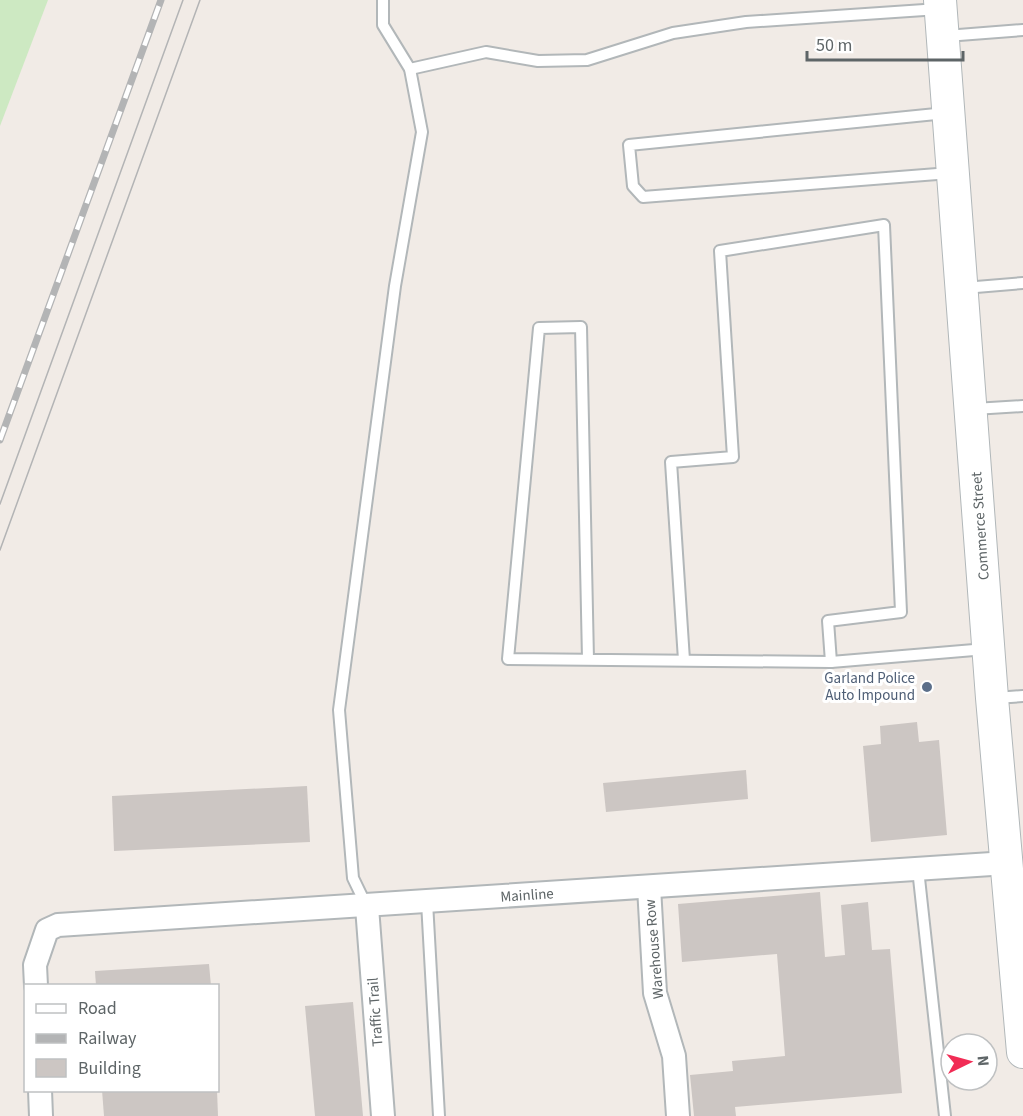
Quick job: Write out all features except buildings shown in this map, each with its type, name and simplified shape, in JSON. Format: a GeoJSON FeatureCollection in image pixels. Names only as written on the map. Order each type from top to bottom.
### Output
{"type":"FeatureCollection","features":[{"type":"Feature","properties":{"kind":"street","name":"Commerce Street"},"geometry":{"type":"LineString","coordinates":[[941,15],[989,649],[1008,697],[1007,863],[1023,1052]]}},
{"type":"Feature","properties":{"kind":"street","name":"Mainline"},"geometry":{"type":"LineString","coordinates":[[36,984],[35,965],[47,930],[58,925],[367,907],[1007,863]]}},
{"type":"Feature","properties":{"kind":"street","name":"Warehouse Row"},"geometry":{"type":"LineString","coordinates":[[649,887],[655,993],[674,1056],[678,1116]]}},
{"type":"Feature","properties":{"kind":"street","name":"Traffic Trail"},"geometry":{"type":"LineString","coordinates":[[367,907],[383,1116]]}},
{"type":"Feature","properties":{"kind":"street"},"geometry":{"type":"LineString","coordinates":[[40,1092],[41,1116]]}},
{"type":"Feature","properties":{"kind":"lane"},"geometry":{"type":"LineString","coordinates":[[367,907],[353,878],[339,710],[395,286],[422,132],[410,69],[382,25],[383,0]]}},
{"type":"Feature","properties":{"kind":"lane"},"geometry":{"type":"LineString","coordinates":[[410,69],[486,52],[538,61],[587,60],[673,33],[746,22],[941,15],[1023,30]]}},
{"type":"Feature","properties":{"kind":"lane"},"geometry":{"type":"LineString","coordinates":[[949,113],[629,145],[633,186],[643,197],[953,173]]}},
{"type":"Feature","properties":{"kind":"lane"},"geometry":{"type":"LineString","coordinates":[[684,660],[671,462],[733,457],[720,251],[885,225],[902,612],[828,621],[831,662]]}},
{"type":"Feature","properties":{"kind":"lane"},"geometry":{"type":"LineString","coordinates":[[962,288],[1023,283]]}},
{"type":"Feature","properties":{"kind":"lane"},"geometry":{"type":"LineString","coordinates":[[588,659],[581,327],[539,328],[508,659],[831,662],[989,649]]}},
{"type":"Feature","properties":{"kind":"lane"},"geometry":{"type":"LineString","coordinates":[[971,409],[1023,406]]}},
{"type":"Feature","properties":{"kind":"lane"},"geometry":{"type":"LineString","coordinates":[[918,869],[945,1116]]}},
{"type":"Feature","properties":{"kind":"lane"},"geometry":{"type":"LineString","coordinates":[[427,902],[439,1116]]}},
{"type":"Feature","properties":{"kind":"green space"},"geometry":{"type":"Polygon","coordinates":[[[0,0],[48,0],[0,126],[0,0]]]}},
{"type":"Feature","properties":{"kind":"tram line"},"geometry":{"type":"LineString","coordinates":[[0,504],[183,0]]}},
{"type":"Feature","properties":{"kind":"tram line"},"geometry":{"type":"LineString","coordinates":[[0,550],[200,0]]}},
{"type":"Feature","properties":{"kind":"railway"},"geometry":{"type":"LineString","coordinates":[[0,440],[161,0]]}},
{"type":"Feature","properties":{"kind":"place","name":"Garland Police Auto Impound"},"geometry":{"type":"Point","coordinates":[927,687]}}]}
